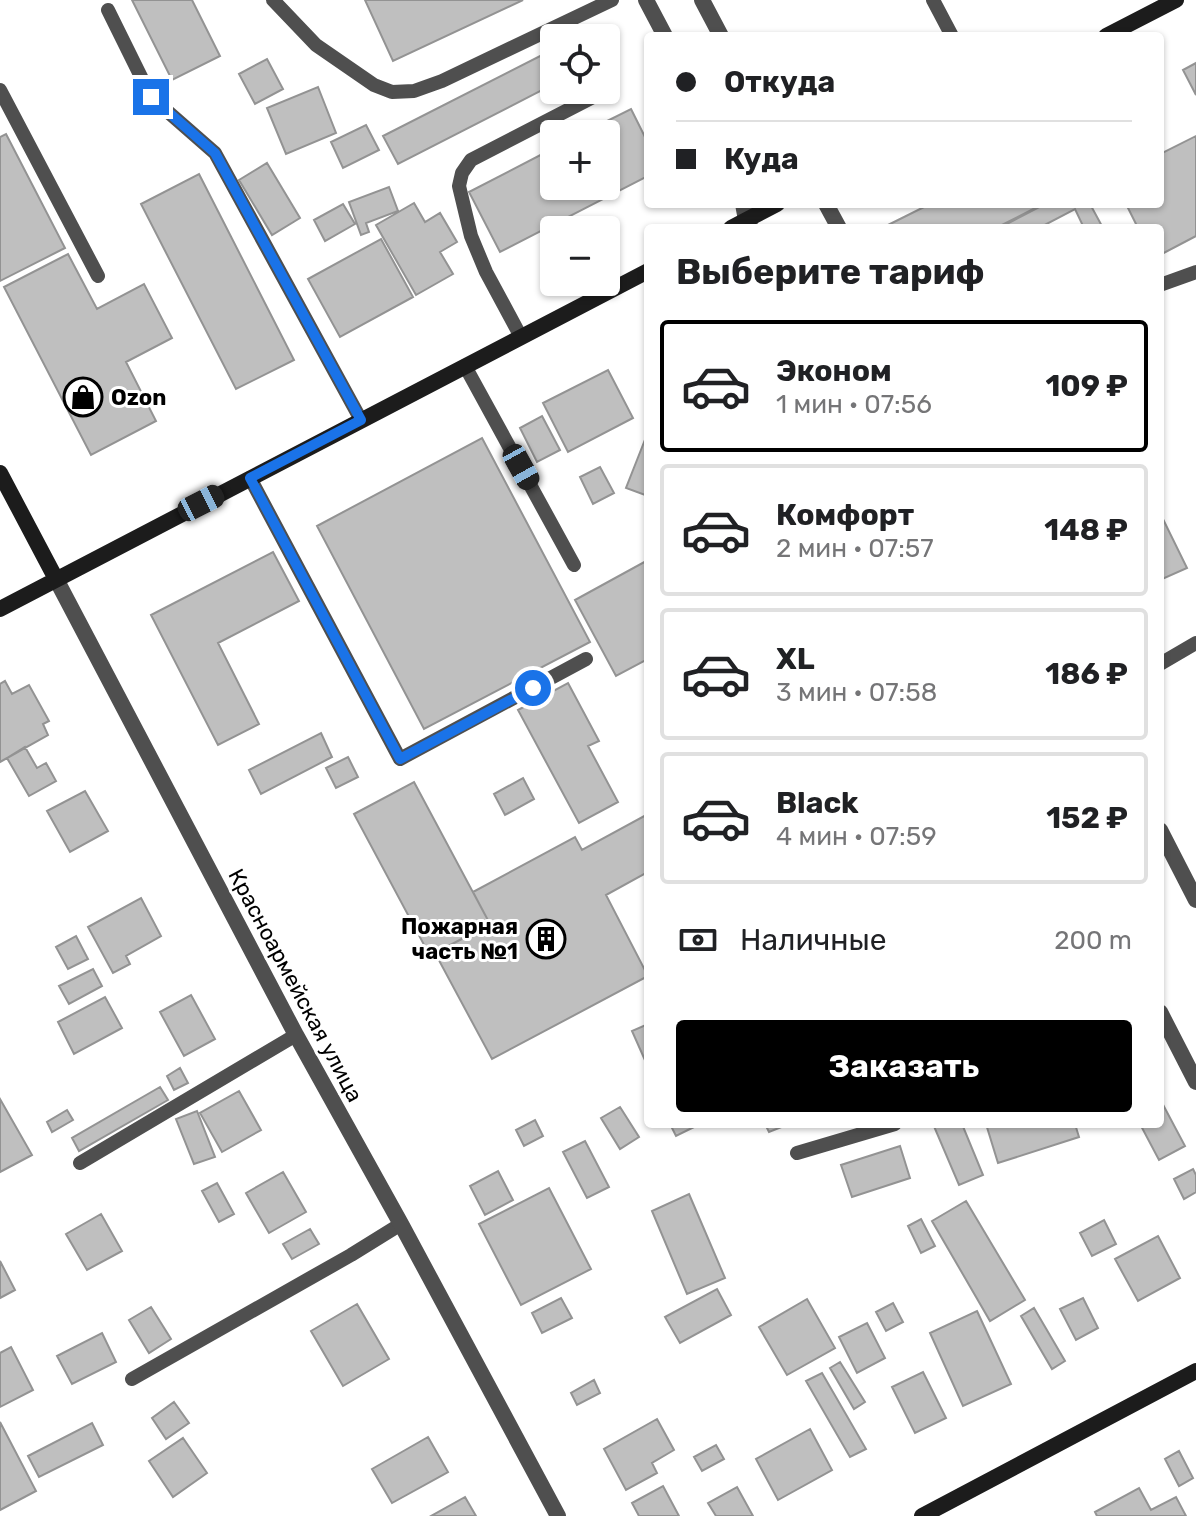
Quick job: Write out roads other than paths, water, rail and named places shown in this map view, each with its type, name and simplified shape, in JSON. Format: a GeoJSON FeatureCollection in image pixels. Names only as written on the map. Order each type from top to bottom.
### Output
{"type":"FeatureCollection","features":[{"type":"Feature","properties":{"kind":"street"},"geometry":{"type":"LineString","coordinates":[[646,0],[663,32]]}},
{"type":"Feature","properties":{"kind":"street"},"geometry":{"type":"LineString","coordinates":[[702,0],[719,32]]}},
{"type":"Feature","properties":{"kind":"street"},"geometry":{"type":"LineString","coordinates":[[1114,32],[1176,0]]}},
{"type":"Feature","properties":{"kind":"street"},"geometry":{"type":"LineString","coordinates":[[747,217],[768,208]]}},
{"type":"Feature","properties":{"kind":"street"},"geometry":{"type":"LineString","coordinates":[[0,609],[644,273]]}},
{"type":"Feature","properties":{"kind":"street","name":"Красноармейская улица"},"geometry":{"type":"LineString","coordinates":[[0,473],[296,1035],[558,1516]]}},
{"type":"Feature","properties":{"kind":"street"},"geometry":{"type":"LineString","coordinates":[[1164,838],[1196,900]]}},
{"type":"Feature","properties":{"kind":"street"},"geometry":{"type":"LineString","coordinates":[[1164,1026],[1196,1082]]}},
{"type":"Feature","properties":{"kind":"street"},"geometry":{"type":"LineString","coordinates":[[922,1516],[1196,1371]]}},
{"type":"Feature","properties":{"kind":"lane"},"geometry":{"type":"LineString","coordinates":[[273,0],[316,45],[374,85],[392,92],[414,91],[442,81],[612,0]]}},
{"type":"Feature","properties":{"kind":"lane"},"geometry":{"type":"LineString","coordinates":[[933,0],[950,32]]}},
{"type":"Feature","properties":{"kind":"lane"},"geometry":{"type":"LineString","coordinates":[[108,10],[151,97],[215,153],[361,420]]}},
{"type":"Feature","properties":{"kind":"lane"},"geometry":{"type":"LineString","coordinates":[[0,90],[98,276]]}},
{"type":"Feature","properties":{"kind":"lane"},"geometry":{"type":"LineString","coordinates":[[521,337],[486,272],[471,236],[459,186],[462,173],[471,160],[580,104]]}},
{"type":"Feature","properties":{"kind":"lane"},"geometry":{"type":"LineString","coordinates":[[1164,284],[1196,272]]}},
{"type":"Feature","properties":{"kind":"lane"},"geometry":{"type":"LineString","coordinates":[[465,366],[574,565]]}},
{"type":"Feature","properties":{"kind":"lane"},"geometry":{"type":"LineString","coordinates":[[250,478],[400,759],[586,659]]}},
{"type":"Feature","properties":{"kind":"lane"},"geometry":{"type":"LineString","coordinates":[[1164,662],[1196,643]]}},
{"type":"Feature","properties":{"kind":"lane"},"geometry":{"type":"LineString","coordinates":[[80,1163],[296,1035]]}},
{"type":"Feature","properties":{"kind":"lane"},"geometry":{"type":"LineString","coordinates":[[797,1153],[881,1128]]}},
{"type":"Feature","properties":{"kind":"lane"},"geometry":{"type":"LineString","coordinates":[[132,1379],[401,1224]]}},
{"type":"Feature","properties":{"kind":"place","name":"Ozon"},"geometry":{"type":"Point","coordinates":[83,397]}},
{"type":"Feature","properties":{"kind":"place","name":"Пожарная часть №1"},"geometry":{"type":"Point","coordinates":[546,939]}}]}
